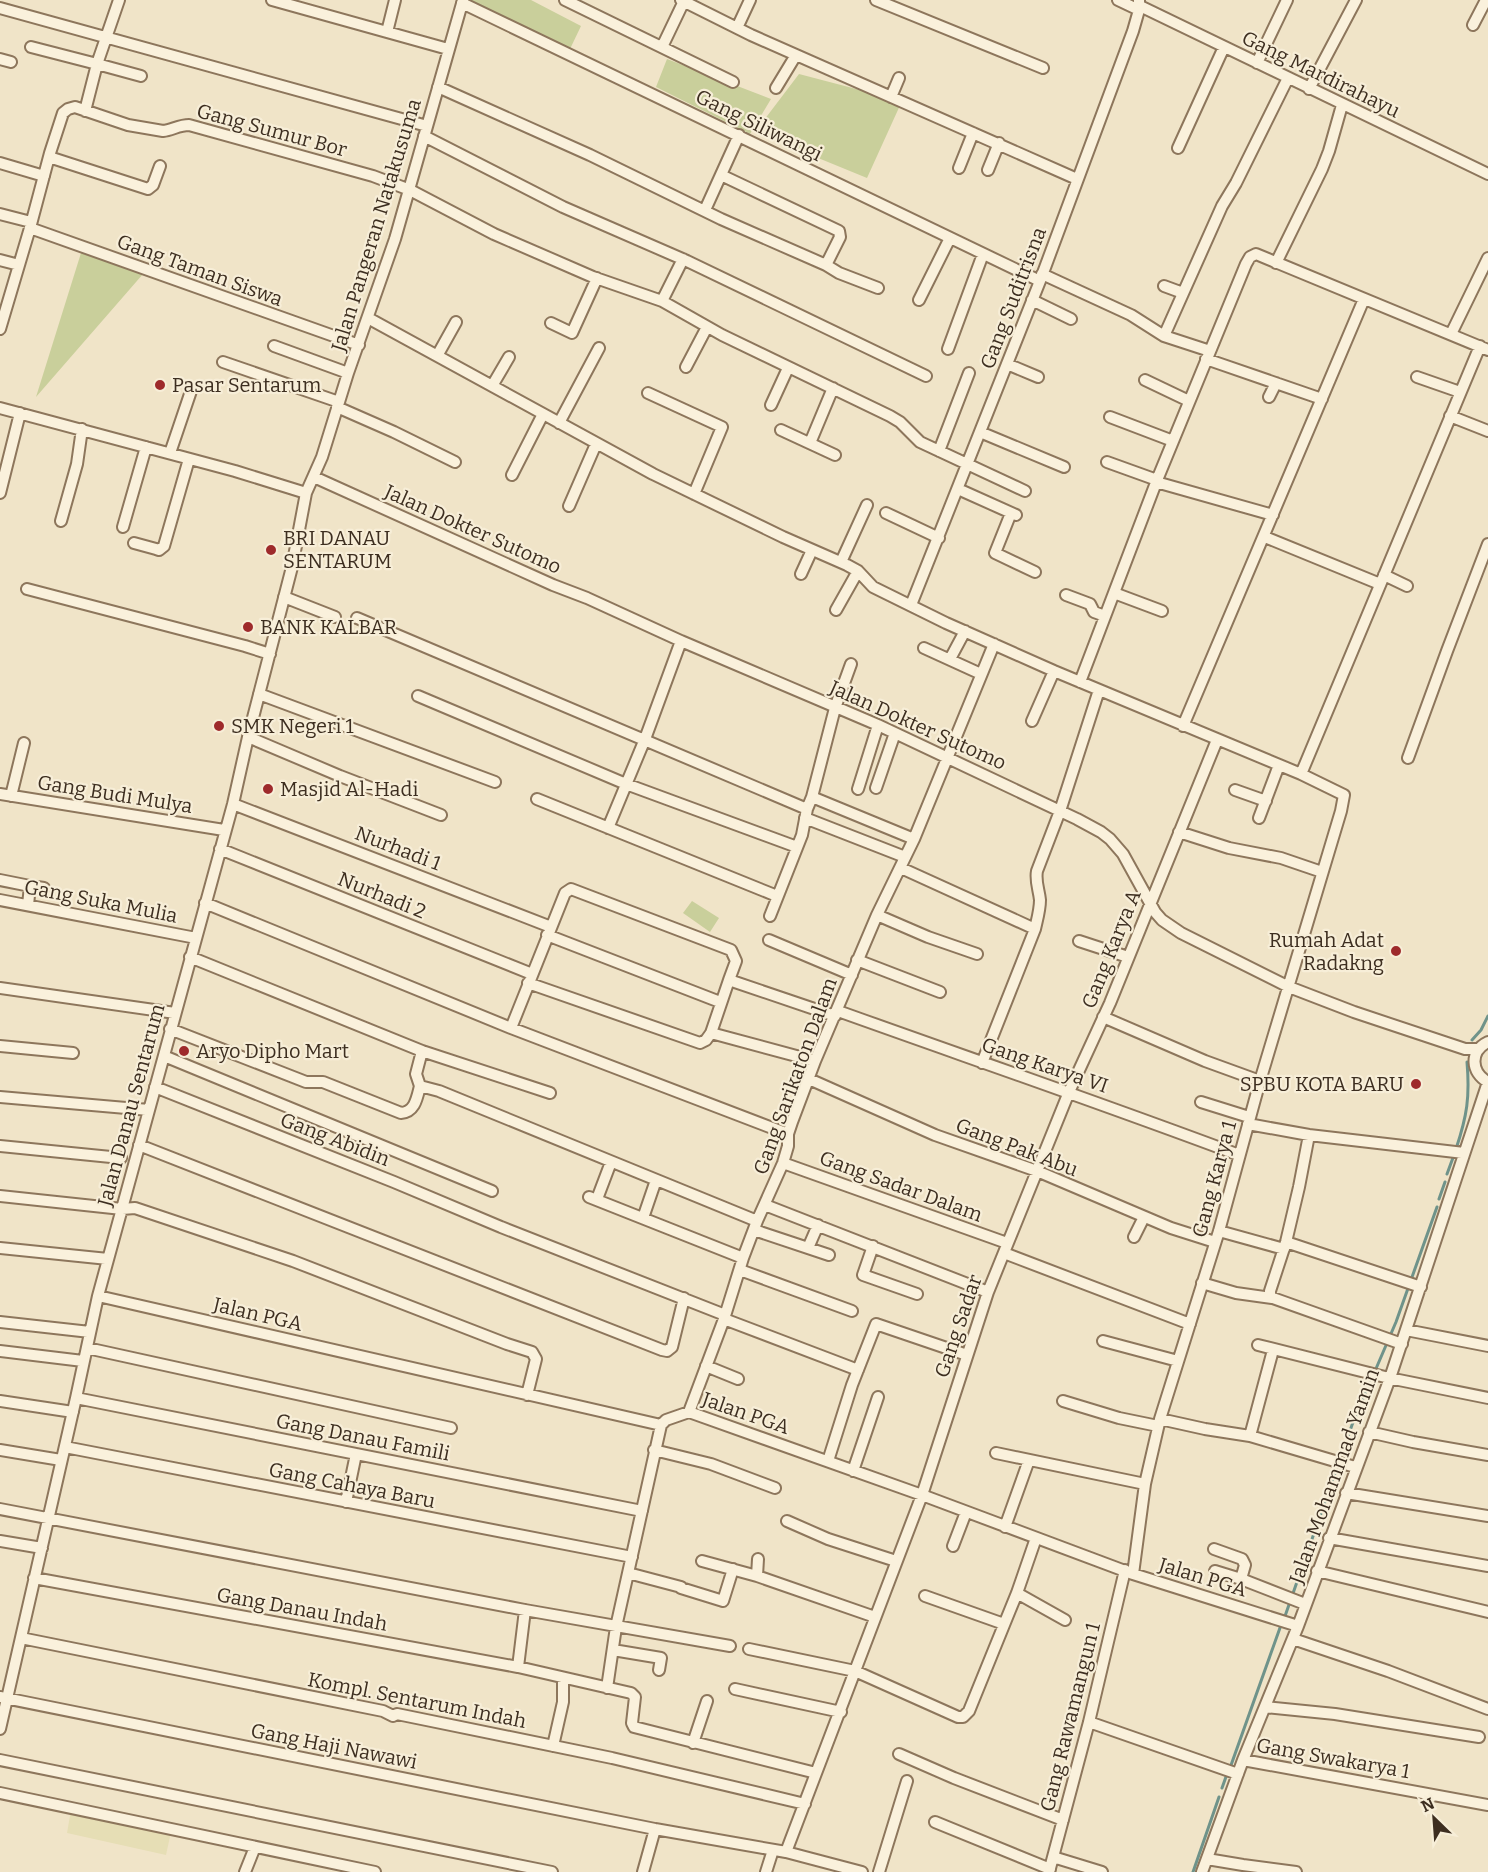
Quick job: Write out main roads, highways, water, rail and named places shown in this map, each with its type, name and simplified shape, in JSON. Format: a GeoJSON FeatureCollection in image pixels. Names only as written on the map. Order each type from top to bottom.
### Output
{"type":"FeatureCollection","features":[{"type":"Feature","properties":{"kind":"waterway"},"geometry":{"type":"LineString","coordinates":[[1472,1040],[1481,1030],[1488,1016]]}},
{"type":"Feature","properties":{"kind":"waterway"},"geometry":{"type":"LineString","coordinates":[[1456,1149],[1467,1106],[1467,1062]]}},
{"type":"Feature","properties":{"kind":"waterway"},"geometry":{"type":"LineString","coordinates":[[1447,1174],[1454,1155]]}},
{"type":"Feature","properties":{"kind":"waterway"},"geometry":{"type":"LineString","coordinates":[[1439,1199],[1445,1182]]}},
{"type":"Feature","properties":{"kind":"waterway"},"geometry":{"type":"LineString","coordinates":[[1375,1371],[1396,1322],[1437,1207]]}},
{"type":"Feature","properties":{"kind":"waterway"},"geometry":{"type":"LineString","coordinates":[[1284,1619],[1352,1425],[1372,1377]]}},
{"type":"Feature","properties":{"kind":"waterway"},"geometry":{"type":"LineString","coordinates":[[1230,1768],[1281,1625]]}},
{"type":"Feature","properties":{"kind":"waterway"},"geometry":{"type":"LineString","coordinates":[[1222,1788],[1227,1774]]}},
{"type":"Feature","properties":{"kind":"waterway"},"geometry":{"type":"LineString","coordinates":[[1193,1872],[1219,1797]]}},
{"type":"Feature","properties":{"kind":"place","name":"Pasar Sentarum"},"geometry":{"type":"Point","coordinates":[160,385]}},
{"type":"Feature","properties":{"kind":"place","name":"BRI DANAU SENTARUM"},"geometry":{"type":"Point","coordinates":[271,550]}},
{"type":"Feature","properties":{"kind":"place","name":"BANK KALBAR"},"geometry":{"type":"Point","coordinates":[248,627]}},
{"type":"Feature","properties":{"kind":"place","name":"SMK Negeri 1"},"geometry":{"type":"Point","coordinates":[219,726]}},
{"type":"Feature","properties":{"kind":"place","name":"Masjid Al-Hadi"},"geometry":{"type":"Point","coordinates":[268,789]}},
{"type":"Feature","properties":{"kind":"place","name":"Rumah Adat Radakng"},"geometry":{"type":"Point","coordinates":[1396,951]}},
{"type":"Feature","properties":{"kind":"place","name":"Aryo Dipho Mart"},"geometry":{"type":"Point","coordinates":[184,1051]}},
{"type":"Feature","properties":{"kind":"place","name":"SPBU KOTA BARU"},"geometry":{"type":"Point","coordinates":[1416,1084]}}]}
